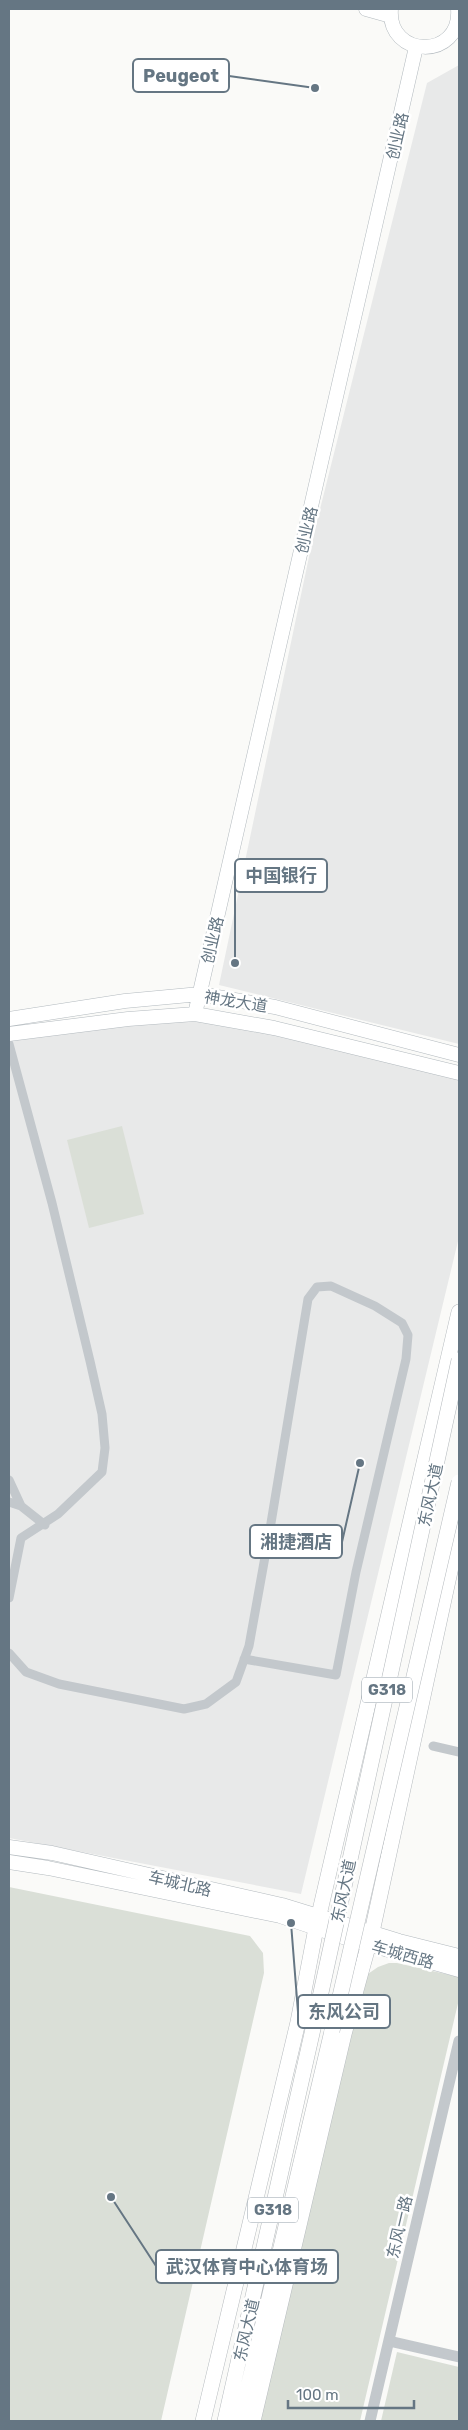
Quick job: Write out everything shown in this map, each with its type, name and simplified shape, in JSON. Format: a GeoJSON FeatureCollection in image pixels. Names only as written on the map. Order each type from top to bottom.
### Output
{"type":"FeatureCollection","features":[{"type":"Feature","properties":{"kind":"main road"},"geometry":{"type":"LineString","coordinates":[[366,9],[391,12],[393,26],[398,35],[416,47],[427,48],[438,45],[456,31],[458,14]]}},
{"type":"Feature","properties":{"kind":"main road","name":"创业路"},"geometry":{"type":"LineString","coordinates":[[195,1014],[416,47]]}},
{"type":"Feature","properties":{"kind":"main road","name":"神龙大道"},"geometry":{"type":"LineString","coordinates":[[9,1019],[125,1001],[200,994],[275,1008],[459,1055]]}},
{"type":"Feature","properties":{"kind":"main road","name":"神龙大道"},"geometry":{"type":"LineString","coordinates":[[9,1034],[128,1019],[195,1014],[274,1028],[459,1073]]}},
{"type":"Feature","properties":{"kind":"main road"},"geometry":{"type":"LineString","coordinates":[[203,2421],[298,2022],[318,1922],[459,1312]]}},
{"type":"Feature","properties":{"kind":"main road","name":"东风大道"},"geometry":{"type":"LineString","coordinates":[[225,2421],[459,1360]]}},
{"type":"Feature","properties":{"kind":"main road","name":"东风大道"},"geometry":{"type":"LineString","coordinates":[[240,2421],[356,1933],[459,1482]]}},
{"type":"Feature","properties":{"kind":"main road"},"geometry":{"type":"LineString","coordinates":[[253,2421],[342,2044],[370,1938],[459,1530]]}},
{"type":"Feature","properties":{"kind":"main road","name":"车城北路"},"geometry":{"type":"LineString","coordinates":[[9,1847],[52,1853],[282,1905],[318,1922]]}},
{"type":"Feature","properties":{"kind":"main road","name":"车城北路"},"geometry":{"type":"LineString","coordinates":[[9,1862],[48,1868],[280,1916],[318,1922],[348,1931]]}},
{"type":"Feature","properties":{"kind":"main road","name":"车城西路"},"geometry":{"type":"LineString","coordinates":[[348,1931],[459,1970]]}},
{"type":"Feature","properties":{"kind":"main road","name":"车城西路"},"geometry":{"type":"LineString","coordinates":[[370,1938],[459,1956]]}},
{"type":"Feature","properties":{"kind":"street"},"geometry":{"type":"LineString","coordinates":[[9,1044],[52,1203],[90,1361],[102,1414],[105,1448],[102,1472],[58,1514],[44,1525],[21,1538],[9,1598]]}},
{"type":"Feature","properties":{"kind":"street"},"geometry":{"type":"LineString","coordinates":[[9,1653],[26,1672],[60,1684],[184,1709],[206,1704],[236,1682],[244,1659],[249,1646],[308,1299],[317,1287],[331,1286],[374,1306],[402,1324],[408,1335],[406,1359],[356,1572],[336,1675],[244,1659]]}},
{"type":"Feature","properties":{"kind":"street"},"geometry":{"type":"LineString","coordinates":[[9,1480],[21,1506]]}},
{"type":"Feature","properties":{"kind":"street"},"geometry":{"type":"LineString","coordinates":[[9,1502],[21,1506],[44,1525]]}},
{"type":"Feature","properties":{"kind":"street"},"geometry":{"type":"LineString","coordinates":[[433,1746],[459,1752]]}},
{"type":"Feature","properties":{"kind":"street","name":"东风一路"},"geometry":{"type":"LineString","coordinates":[[370,2421],[459,2041]]}},
{"type":"Feature","properties":{"kind":"street"},"geometry":{"type":"LineString","coordinates":[[389,2341],[459,2357]]}},
{"type":"Feature","properties":{"kind":"shaded area"},"geometry":{"type":"Polygon","coordinates":[[[459,65],[459,1044],[219,985],[314,533],[427,83],[459,65]]]}},
{"type":"Feature","properties":{"kind":"shaded area"},"geometry":{"type":"Polygon","coordinates":[[[195,1014],[459,1079],[459,1237],[301,1894],[9,1838],[9,1038],[195,1014]]]}},
{"type":"Feature","properties":{"kind":"shaded area"},"geometry":{"type":"Polygon","coordinates":[[[122,1126],[144,1214],[89,1228],[67,1140],[122,1126]]]}},
{"type":"Feature","properties":{"kind":"shaded area"},"geometry":{"type":"Polygon","coordinates":[[[9,1887],[250,1936],[263,1953],[264,1973],[161,2421],[9,2421],[9,1887]]]}},
{"type":"Feature","properties":{"kind":"shaded area"},"geometry":{"type":"Polygon","coordinates":[[[389,1963],[397,1963],[459,1977],[459,1999],[360,2421],[255,2421],[362,1978],[378,1967],[389,1963]]]}},
{"type":"Feature","properties":{"kind":"shaded area"},"geometry":{"type":"Polygon","coordinates":[[[397,2352],[459,2367],[459,2421],[381,2421],[397,2352]]]}},
{"type":"Feature","properties":{"kind":"place","name":"Peugeot"},"geometry":{"type":"Point","coordinates":[315,88]}},
{"type":"Feature","properties":{"kind":"place","name":"中国银行"},"geometry":{"type":"Point","coordinates":[235,963]}},
{"type":"Feature","properties":{"kind":"place","name":"湘捷酒店"},"geometry":{"type":"Point","coordinates":[360,1463]}},
{"type":"Feature","properties":{"kind":"place","name":"东风公司"},"geometry":{"type":"Point","coordinates":[291,1923]}},
{"type":"Feature","properties":{"kind":"place","name":"武汉体育中心体育场"},"geometry":{"type":"Point","coordinates":[111,2197]}}]}
